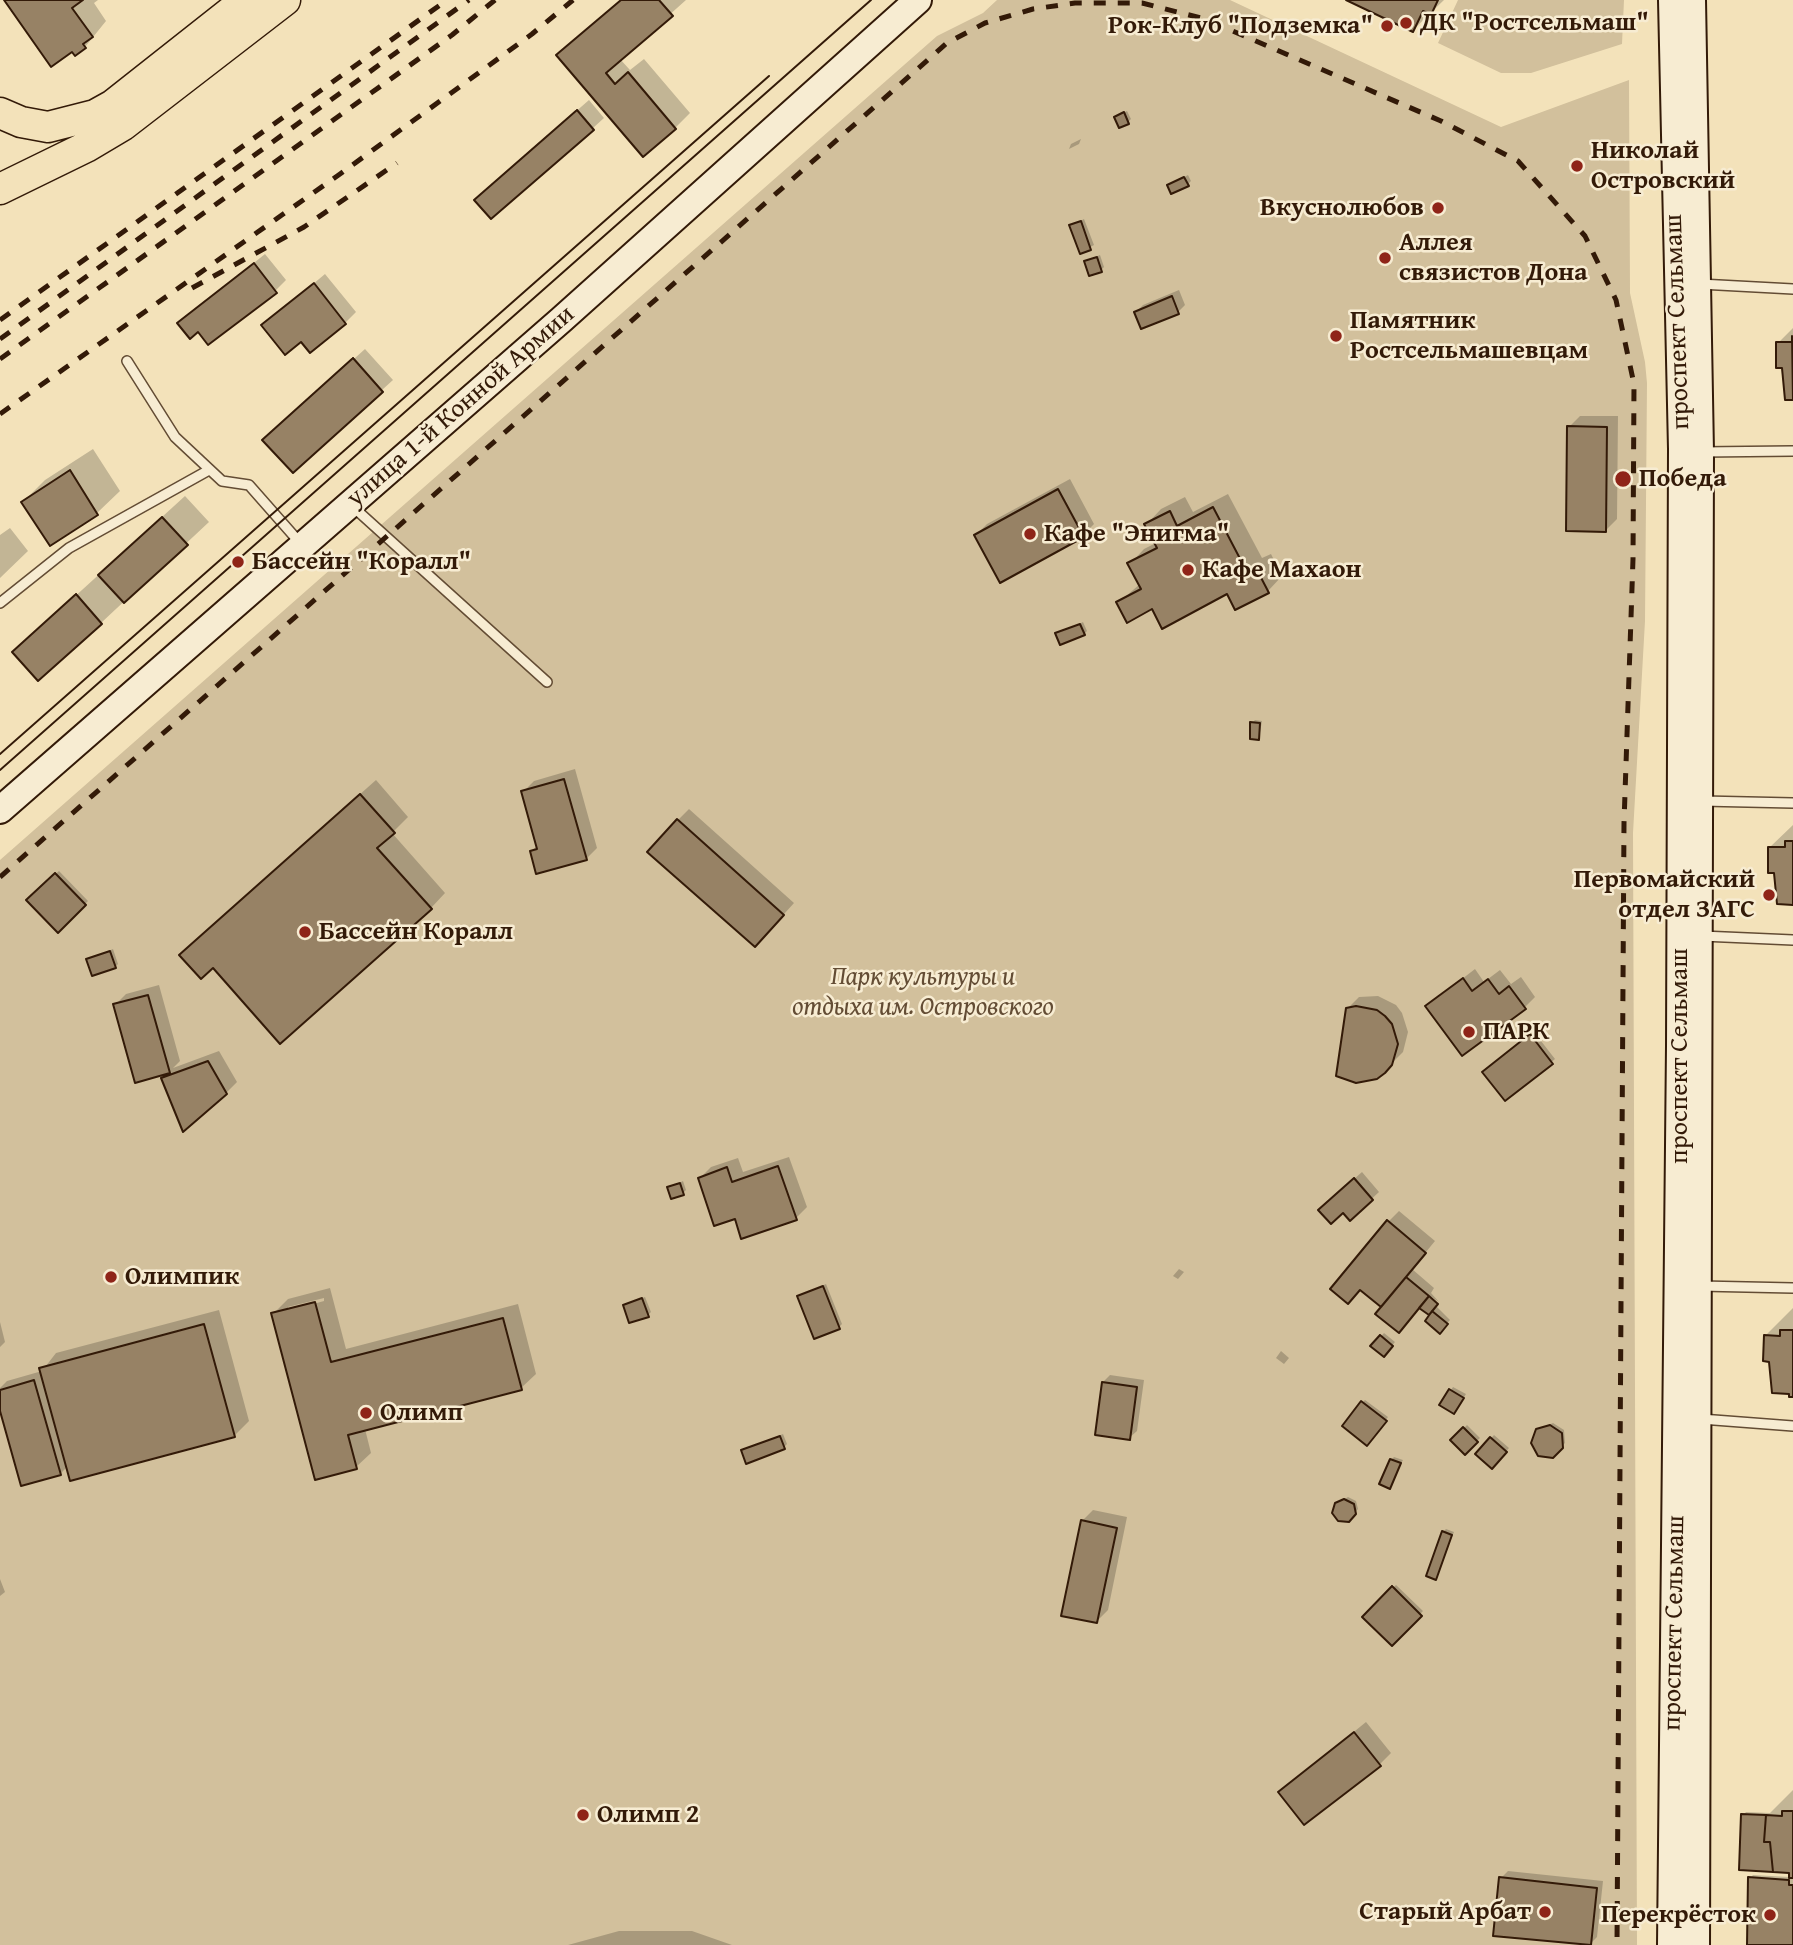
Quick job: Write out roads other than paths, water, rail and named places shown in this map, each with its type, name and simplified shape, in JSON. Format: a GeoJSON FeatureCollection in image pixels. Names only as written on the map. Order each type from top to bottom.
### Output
{"type":"FeatureCollection","features":[{"type":"Feature","properties":{"kind":"main road"},"geometry":{"type":"LineString","coordinates":[[0,189],[98,126],[113,105],[246,0]]}},
{"type":"Feature","properties":{"kind":"main road"},"geometry":{"type":"LineString","coordinates":[[0,113],[21,122],[48,127],[123,125],[285,0]]}},
{"type":"Feature","properties":{"kind":"main road","name":"улица 1-й Конной Армии"},"geometry":{"type":"LineString","coordinates":[[0,810],[561,320],[918,0]]}},
{"type":"Feature","properties":{"kind":"main road","name":"проспект Сельмаш"},"geometry":{"type":"LineString","coordinates":[[1671,1945],[1681,1046],[1682,463],[1672,0]]}},
{"type":"Feature","properties":{"kind":"main road","name":"проспект Сельмаш"},"geometry":{"type":"LineString","coordinates":[[1692,0],[1692,102],[1699,284],[1701,801],[1696,1945]]}},
{"type":"Feature","properties":{"kind":"lane"},"geometry":{"type":"LineString","coordinates":[[1699,284],[1793,289]]}},
{"type":"Feature","properties":{"kind":"lane"},"geometry":{"type":"LineString","coordinates":[[127,360],[175,437],[222,481],[249,485],[302,546]]}},
{"type":"Feature","properties":{"kind":"lane"},"geometry":{"type":"LineString","coordinates":[[1700,452],[1793,451]]}},
{"type":"Feature","properties":{"kind":"lane"},"geometry":{"type":"LineString","coordinates":[[0,603],[69,548],[209,470]]}},
{"type":"Feature","properties":{"kind":"lane"},"geometry":{"type":"LineString","coordinates":[[350,504],[547,682]]}},
{"type":"Feature","properties":{"kind":"lane"},"geometry":{"type":"LineString","coordinates":[[1701,801],[1793,803]]}},
{"type":"Feature","properties":{"kind":"lane"},"geometry":{"type":"LineString","coordinates":[[1700,936],[1793,940]]}},
{"type":"Feature","properties":{"kind":"lane"},"geometry":{"type":"LineString","coordinates":[[1698,1286],[1793,1288]]}},
{"type":"Feature","properties":{"kind":"lane"},"geometry":{"type":"LineString","coordinates":[[1699,1419],[1793,1426]]}},
{"type":"Feature","properties":{"kind":"tram line"},"geometry":{"type":"LineString","coordinates":[[0,770],[871,0]]}},
{"type":"Feature","properties":{"kind":"tram line"},"geometry":{"type":"LineString","coordinates":[[0,754],[769,76]]}},
{"type":"Feature","properties":{"kind":"railway"},"geometry":{"type":"LineString","coordinates":[[0,320],[447,0]]}},
{"type":"Feature","properties":{"kind":"railway"},"geometry":{"type":"LineString","coordinates":[[0,339],[469,0]]}},
{"type":"Feature","properties":{"kind":"railway"},"geometry":{"type":"LineString","coordinates":[[0,359],[452,35],[495,0]]}},
{"type":"Feature","properties":{"kind":"railway"},"geometry":{"type":"LineString","coordinates":[[0,414],[340,174],[532,34],[573,0]]}},
{"type":"Feature","properties":{"kind":"railway"},"geometry":{"type":"LineString","coordinates":[[0,877],[947,43],[985,23],[1033,9],[1075,3],[1142,3],[1205,19],[1441,121],[1518,161],[1585,236],[1616,300],[1634,384],[1633,559],[1624,823],[1617,1945]]}},
{"type":"Feature","properties":{"kind":"railway"},"geometry":{"type":"LineString","coordinates":[[192,288],[304,227],[397,163]]}},
{"type":"Feature","properties":{"kind":"place","name":"ДК \"Ростсельмаш\""},"geometry":{"type":"Point","coordinates":[1406,23]}},
{"type":"Feature","properties":{"kind":"place","name":"Рок-Клуб \"Подземка\""},"geometry":{"type":"Point","coordinates":[1387,26]}},
{"type":"Feature","properties":{"kind":"place","name":"Николай Островский"},"geometry":{"type":"Point","coordinates":[1577,166]}},
{"type":"Feature","properties":{"kind":"place","name":"Вкуснолюбов"},"geometry":{"type":"Point","coordinates":[1438,208]}},
{"type":"Feature","properties":{"kind":"place","name":"Аллея связистов Дона"},"geometry":{"type":"Point","coordinates":[1385,258]}},
{"type":"Feature","properties":{"kind":"place","name":"Памятник Ростсельмашевцам"},"geometry":{"type":"Point","coordinates":[1336,336]}},
{"type":"Feature","properties":{"kind":"place","name":"Победа"},"geometry":{"type":"Point","coordinates":[1623,479]}},
{"type":"Feature","properties":{"kind":"place","name":"Кафе \"Энигма\""},"geometry":{"type":"Point","coordinates":[1030,534]}},
{"type":"Feature","properties":{"kind":"place","name":"Бассейн \"Коралл\""},"geometry":{"type":"Point","coordinates":[238,562]}},
{"type":"Feature","properties":{"kind":"place","name":"Кафе Махаон"},"geometry":{"type":"Point","coordinates":[1188,570]}},
{"type":"Feature","properties":{"kind":"place","name":"Первомайский отдел ЗАГС"},"geometry":{"type":"Point","coordinates":[1769,895]}},
{"type":"Feature","properties":{"kind":"place","name":"Бассейн Коралл"},"geometry":{"type":"Point","coordinates":[305,932]}},
{"type":"Feature","properties":{"kind":"place","name":"ПАРК"},"geometry":{"type":"Point","coordinates":[1469,1032]}},
{"type":"Feature","properties":{"kind":"place","name":"Олимпик"},"geometry":{"type":"Point","coordinates":[111,1277]}},
{"type":"Feature","properties":{"kind":"place","name":"Олимп"},"geometry":{"type":"Point","coordinates":[366,1413]}},
{"type":"Feature","properties":{"kind":"place","name":"Олимп 2"},"geometry":{"type":"Point","coordinates":[583,1815]}},
{"type":"Feature","properties":{"kind":"place","name":"Старый Арбат"},"geometry":{"type":"Point","coordinates":[1545,1912]}},
{"type":"Feature","properties":{"kind":"place","name":"Перекрёсток"},"geometry":{"type":"Point","coordinates":[1770,1915]}},
{"type":"Feature","properties":{"kind":"park label","name":"Парк культуры и отдыха им. Островского"},"geometry":{"type":"Point","coordinates":[923,992]}}]}
